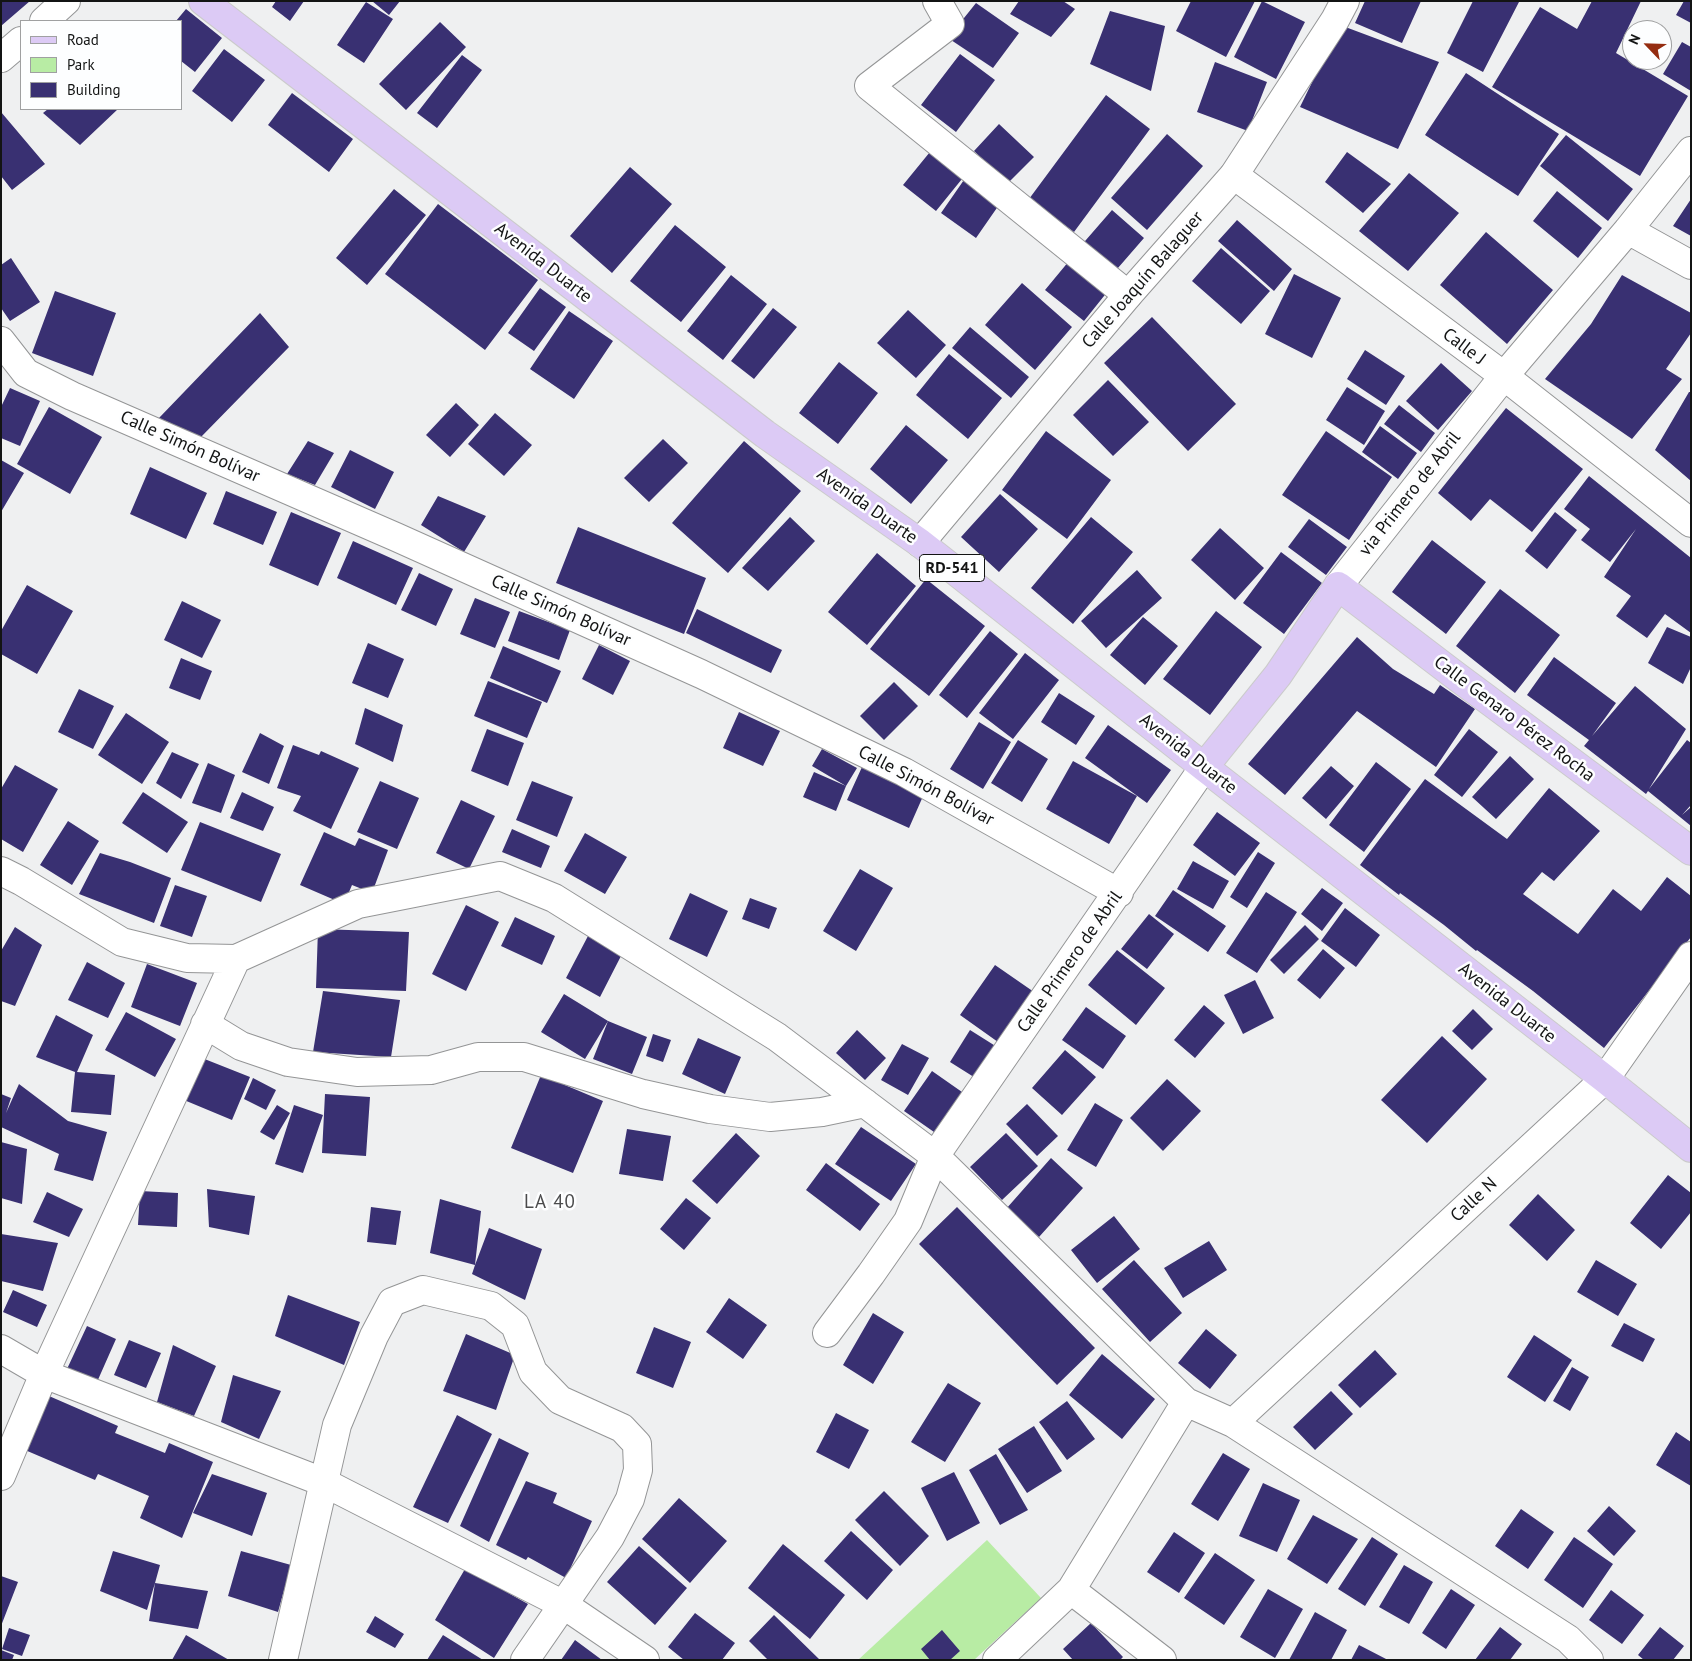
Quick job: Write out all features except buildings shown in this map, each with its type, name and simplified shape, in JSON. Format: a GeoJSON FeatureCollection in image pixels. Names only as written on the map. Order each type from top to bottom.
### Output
{"type":"FeatureCollection","features":[{"type":"Feature","properties":{"kind":"main road","name":"Avenida Duarte"},"geometry":{"type":"LineString","coordinates":[[203,1],[765,434],[920,543],[1691,1148]]}},
{"type":"Feature","properties":{"kind":"main road","name":"via Primero de Abril"},"geometry":{"type":"LineString","coordinates":[[1204,767],[1278,675],[1338,586]]}},
{"type":"Feature","properties":{"kind":"main road","name":"Calle Genaro Pérez Rocha"},"geometry":{"type":"LineString","coordinates":[[1338,586],[1691,851]]}},
{"type":"Feature","properties":{"kind":"street"},"geometry":{"type":"LineString","coordinates":[[45,20],[66,1]]}},
{"type":"Feature","properties":{"kind":"street"},"geometry":{"type":"LineString","coordinates":[[937,1],[950,24],[869,86],[1128,295]]}},
{"type":"Feature","properties":{"kind":"street","name":"Calle Joaquín Balaguer"},"geometry":{"type":"LineString","coordinates":[[920,543],[1128,295],[1234,175],[1335,20],[1345,1]]}},
{"type":"Feature","properties":{"kind":"street"},"geometry":{"type":"LineString","coordinates":[[1,58],[20,42]]}},
{"type":"Feature","properties":{"kind":"street"},"geometry":{"type":"LineString","coordinates":[[1691,151],[1628,230],[1691,265]]}},
{"type":"Feature","properties":{"kind":"street","name":"Calle J"},"geometry":{"type":"LineString","coordinates":[[1234,175],[1504,376],[1691,523]]}},
{"type":"Feature","properties":{"kind":"street","name":"via Primero de Abril"},"geometry":{"type":"LineString","coordinates":[[1338,586],[1504,376],[1628,230]]}},
{"type":"Feature","properties":{"kind":"street","name":"Calle Simón Bolívar"},"geometry":{"type":"LineString","coordinates":[[1,341],[26,373],[72,396],[387,533],[700,674],[904,772],[1119,893]]}},
{"type":"Feature","properties":{"kind":"street","name":"Calle Primero de Abril"},"geometry":{"type":"LineString","coordinates":[[826,1334],[908,1220],[935,1156],[1119,893],[1204,767]]}},
{"type":"Feature","properties":{"kind":"street"},"geometry":{"type":"LineString","coordinates":[[1,871],[22,881],[122,942],[187,958],[236,959],[358,904],[500,876],[554,898],[777,1037],[935,1156],[1186,1402],[1233,1423],[1568,1639],[1589,1660]]}},
{"type":"Feature","properties":{"kind":"street","name":"Calle N"},"geometry":{"type":"LineString","coordinates":[[1233,1423],[1605,1079],[1691,956]]}},
{"type":"Feature","properties":{"kind":"street"},"geometry":{"type":"LineString","coordinates":[[1,1476],[44,1374],[236,959]]}},
{"type":"Feature","properties":{"kind":"street"},"geometry":{"type":"LineString","coordinates":[[205,1024],[241,1046],[288,1062],[357,1072],[431,1070],[478,1057],[524,1057],[643,1094],[710,1109],[770,1118],[822,1112],[865,1103]]}},
{"type":"Feature","properties":{"kind":"street"},"geometry":{"type":"LineString","coordinates":[[283,1660],[337,1425],[374,1336],[392,1302],[423,1290],[491,1306],[515,1325],[533,1372],[560,1400],[622,1428],[637,1444],[638,1470],[630,1499],[610,1537],[525,1660]]}},
{"type":"Feature","properties":{"kind":"street"},"geometry":{"type":"LineString","coordinates":[[1,1350],[44,1374],[323,1482],[564,1605],[645,1660]]}},
{"type":"Feature","properties":{"kind":"street"},"geometry":{"type":"LineString","coordinates":[[997,1660],[1071,1590],[1186,1402]]}},
{"type":"Feature","properties":{"kind":"street"},"geometry":{"type":"LineString","coordinates":[[1071,1590],[1162,1660]]}},
{"type":"Feature","properties":{"kind":"green space"},"geometry":{"type":"Polygon","coordinates":[[[987,1540],[1041,1598],[974,1660],[858,1660],[987,1540]]]}},
{"type":"Feature","properties":{"kind":"district","name":"LA 40"},"geometry":{"type":"Point","coordinates":[550,1203]}}]}
